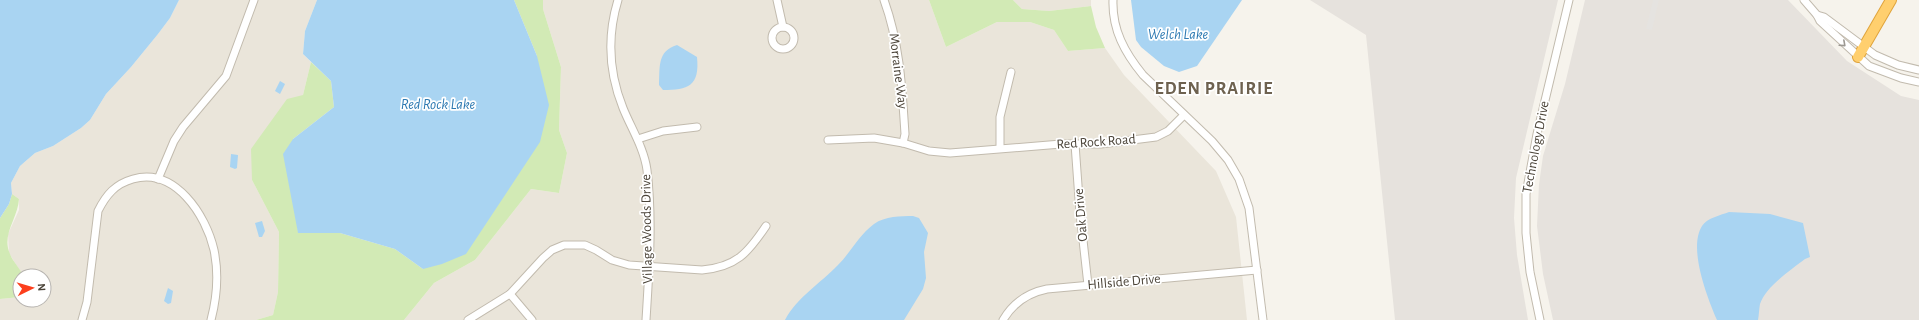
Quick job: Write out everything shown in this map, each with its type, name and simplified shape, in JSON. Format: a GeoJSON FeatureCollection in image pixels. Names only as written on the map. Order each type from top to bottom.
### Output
{"type":"FeatureCollection","features":[{"type":"Feature","properties":{"kind":"highway"},"geometry":{"type":"LineString","coordinates":[[1858,56],[1891,0]]}},
{"type":"Feature","properties":{"kind":"street"},"geometry":{"type":"LineString","coordinates":[[158,179],[174,140],[182,127],[226,76],[254,0]]}},
{"type":"Feature","properties":{"kind":"street","name":"Village Woods Drive"},"geometry":{"type":"LineString","coordinates":[[618,0],[610,46],[612,67],[618,94],[638,140],[646,169],[650,232],[646,320]]}},
{"type":"Feature","properties":{"kind":"street"},"geometry":{"type":"LineString","coordinates":[[777,0],[783,27]]}},
{"type":"Feature","properties":{"kind":"street","name":"Morraine Way"},"geometry":{"type":"LineString","coordinates":[[884,0],[894,30],[900,64],[905,134],[903,143]]}},
{"type":"Feature","properties":{"kind":"street"},"geometry":{"type":"LineString","coordinates":[[1113,0],[1114,20],[1124,49],[1143,75],[1217,146],[1239,179],[1249,208],[1263,320]]}},
{"type":"Feature","properties":{"kind":"street","name":"Technology Drive"},"geometry":{"type":"LineString","coordinates":[[1540,320],[1530,272],[1526,233],[1526,194],[1537,134],[1569,0]]}},
{"type":"Feature","properties":{"kind":"street"},"geometry":{"type":"LineString","coordinates":[[1804,0],[1820,21],[1870,66],[1919,82]]}},
{"type":"Feature","properties":{"kind":"street"},"geometry":{"type":"LineString","coordinates":[[1817,16],[1824,17],[1875,55],[1898,65],[1919,70]]}},
{"type":"Feature","properties":{"kind":"street"},"geometry":{"type":"LineString","coordinates":[[1000,148],[1000,117],[1011,72]]}},
{"type":"Feature","properties":{"kind":"street","name":"Red Rock Road"},"geometry":{"type":"LineString","coordinates":[[828,140],[874,138],[903,143],[929,151],[950,152],[1117,142],[1156,137],[1168,131],[1184,115]]}},
{"type":"Feature","properties":{"kind":"street"},"geometry":{"type":"LineString","coordinates":[[638,140],[662,131],[697,126]]}},
{"type":"Feature","properties":{"kind":"street","name":"Oak Drive"},"geometry":{"type":"LineString","coordinates":[[1075,144],[1080,214],[1088,285]]}},
{"type":"Feature","properties":{"kind":"street"},"geometry":{"type":"LineString","coordinates":[[82,320],[87,302],[98,211],[104,199],[113,189],[124,182],[136,178],[166,181],[186,198],[201,218],[214,250],[217,281],[211,320]]}},
{"type":"Feature","properties":{"kind":"street"},"geometry":{"type":"LineString","coordinates":[[468,320],[510,294],[543,258],[552,250],[564,245],[586,246],[621,264],[702,270],[724,266],[744,255],[753,247],[766,226]]}},
{"type":"Feature","properties":{"kind":"street","name":"Hillside Drive"},"geometry":{"type":"LineString","coordinates":[[1003,320],[1014,305],[1029,294],[1047,289],[1257,270]]}},
{"type":"Feature","properties":{"kind":"street"},"geometry":{"type":"LineString","coordinates":[[510,294],[532,320]]}},
{"type":"Feature","properties":{"kind":"shaded area"},"geometry":{"type":"Polygon","coordinates":[[[179,0],[317,0],[305,31],[303,54],[311,62],[303,95],[252,180],[279,232],[278,292],[273,315],[256,320],[0,320],[0,299],[12,298],[12,308],[52,308],[52,268],[18,268],[9,253],[8,234],[19,210],[19,199],[12,194],[11,183],[20,166],[35,153],[53,146],[81,128],[90,120],[106,94],[131,67],[170,18],[179,0]]]}},
{"type":"Feature","properties":{"kind":"shaded area"},"geometry":{"type":"Polygon","coordinates":[[[543,0],[929,0],[946,47],[997,22],[1030,22],[1054,30],[1068,51],[1105,48],[1124,75],[1216,171],[1236,217],[1247,320],[404,320],[434,283],[475,260],[531,189],[559,193],[567,153],[559,130],[561,67],[543,9],[543,0]]]}},
{"type":"Feature","properties":{"kind":"shaded area"},"geometry":{"type":"Polygon","coordinates":[[[1013,0],[1091,0],[1091,6],[1049,11],[1022,9],[1013,0]]]}},
{"type":"Feature","properties":{"kind":"shaded area"},"geometry":{"type":"Polygon","coordinates":[[[1310,0],[1558,0],[1516,178],[1514,218],[1517,255],[1528,320],[1395,320],[1366,35],[1310,0]]]}},
{"type":"Feature","properties":{"kind":"shaded area"},"geometry":{"type":"Polygon","coordinates":[[[1585,0],[1788,0],[1847,61],[1901,96],[1919,100],[1919,320],[1553,320],[1543,274],[1537,226],[1539,184],[1543,156],[1565,84],[1585,0]]]}},
{"type":"Feature","properties":{"kind":"shaded area"},"geometry":{"type":"Polygon","coordinates":[[[1653,0],[1659,0],[1652,30],[1646,29],[1653,0]]]}},
{"type":"Feature","properties":{"kind":"green space"},"geometry":{"type":"Polygon","coordinates":[[[514,0],[543,0],[543,9],[561,67],[559,130],[567,153],[559,193],[531,189],[475,260],[434,283],[404,320],[256,320],[273,315],[278,292],[279,232],[252,180],[251,149],[287,99],[303,95],[311,62],[331,81],[334,107],[293,139],[298,232],[340,233],[395,249],[423,269],[537,56],[514,0]]]}},
{"type":"Feature","properties":{"kind":"green space"},"geometry":{"type":"Polygon","coordinates":[[[929,0],[1013,0],[1022,9],[1049,11],[1091,6],[1096,27],[1105,48],[1068,51],[1054,30],[1030,22],[997,22],[946,47],[929,0]]]}},
{"type":"Feature","properties":{"kind":"green space"},"geometry":{"type":"Polygon","coordinates":[[[12,194],[19,199],[7,240],[11,257],[19,268],[12,268],[12,298],[0,299],[0,218],[9,204],[12,194]]]}},
{"type":"Feature","properties":{"kind":"water"},"geometry":{"type":"Polygon","coordinates":[[[0,0],[179,0],[170,18],[131,67],[106,94],[90,120],[81,128],[53,146],[35,153],[20,166],[11,183],[12,194],[9,204],[0,218],[0,0]]]}},
{"type":"Feature","properties":{"kind":"water","name":"Red Rock Lake"},"geometry":{"type":"Polygon","coordinates":[[[317,0],[514,0],[537,56],[549,105],[540,142],[466,254],[442,264],[423,269],[395,249],[340,233],[298,233],[283,154],[293,139],[334,107],[331,81],[303,54],[305,31],[317,0]]]}},
{"type":"Feature","properties":{"kind":"water","name":"Welch Lake"},"geometry":{"type":"Polygon","coordinates":[[[1131,0],[1242,0],[1197,66],[1179,72],[1164,66],[1141,47],[1136,40],[1131,0]]]}},
{"type":"Feature","properties":{"kind":"water"},"geometry":{"type":"Polygon","coordinates":[[[677,45],[697,57],[696,74],[694,80],[686,87],[663,90],[659,85],[661,60],[666,51],[677,45]]]}},
{"type":"Feature","properties":{"kind":"water"},"geometry":{"type":"Polygon","coordinates":[[[280,81],[285,84],[280,94],[275,91],[280,81]]]}},
{"type":"Feature","properties":{"kind":"water"},"geometry":{"type":"Polygon","coordinates":[[[231,154],[238,155],[237,168],[235,169],[230,167],[231,154]]]}},
{"type":"Feature","properties":{"kind":"water"},"geometry":{"type":"Polygon","coordinates":[[[1729,212],[1770,214],[1803,223],[1810,257],[1786,273],[1763,297],[1760,304],[1758,320],[1717,320],[1708,299],[1700,273],[1697,247],[1698,235],[1702,226],[1711,219],[1729,212]]]}},
{"type":"Feature","properties":{"kind":"water"},"geometry":{"type":"Polygon","coordinates":[[[898,216],[913,216],[919,218],[928,233],[924,252],[926,278],[923,289],[904,320],[785,320],[796,304],[838,265],[869,228],[883,219],[898,216]]]}},
{"type":"Feature","properties":{"kind":"water"},"geometry":{"type":"Polygon","coordinates":[[[262,221],[265,231],[262,237],[259,237],[255,223],[262,221]]]}},
{"type":"Feature","properties":{"kind":"water"},"geometry":{"type":"Polygon","coordinates":[[[168,288],[173,291],[171,303],[168,304],[164,301],[168,288]]]}},
{"type":"Feature","properties":{"kind":"district","name":"EDEN PRAIRIE"},"geometry":{"type":"Point","coordinates":[1214,89]}}]}
